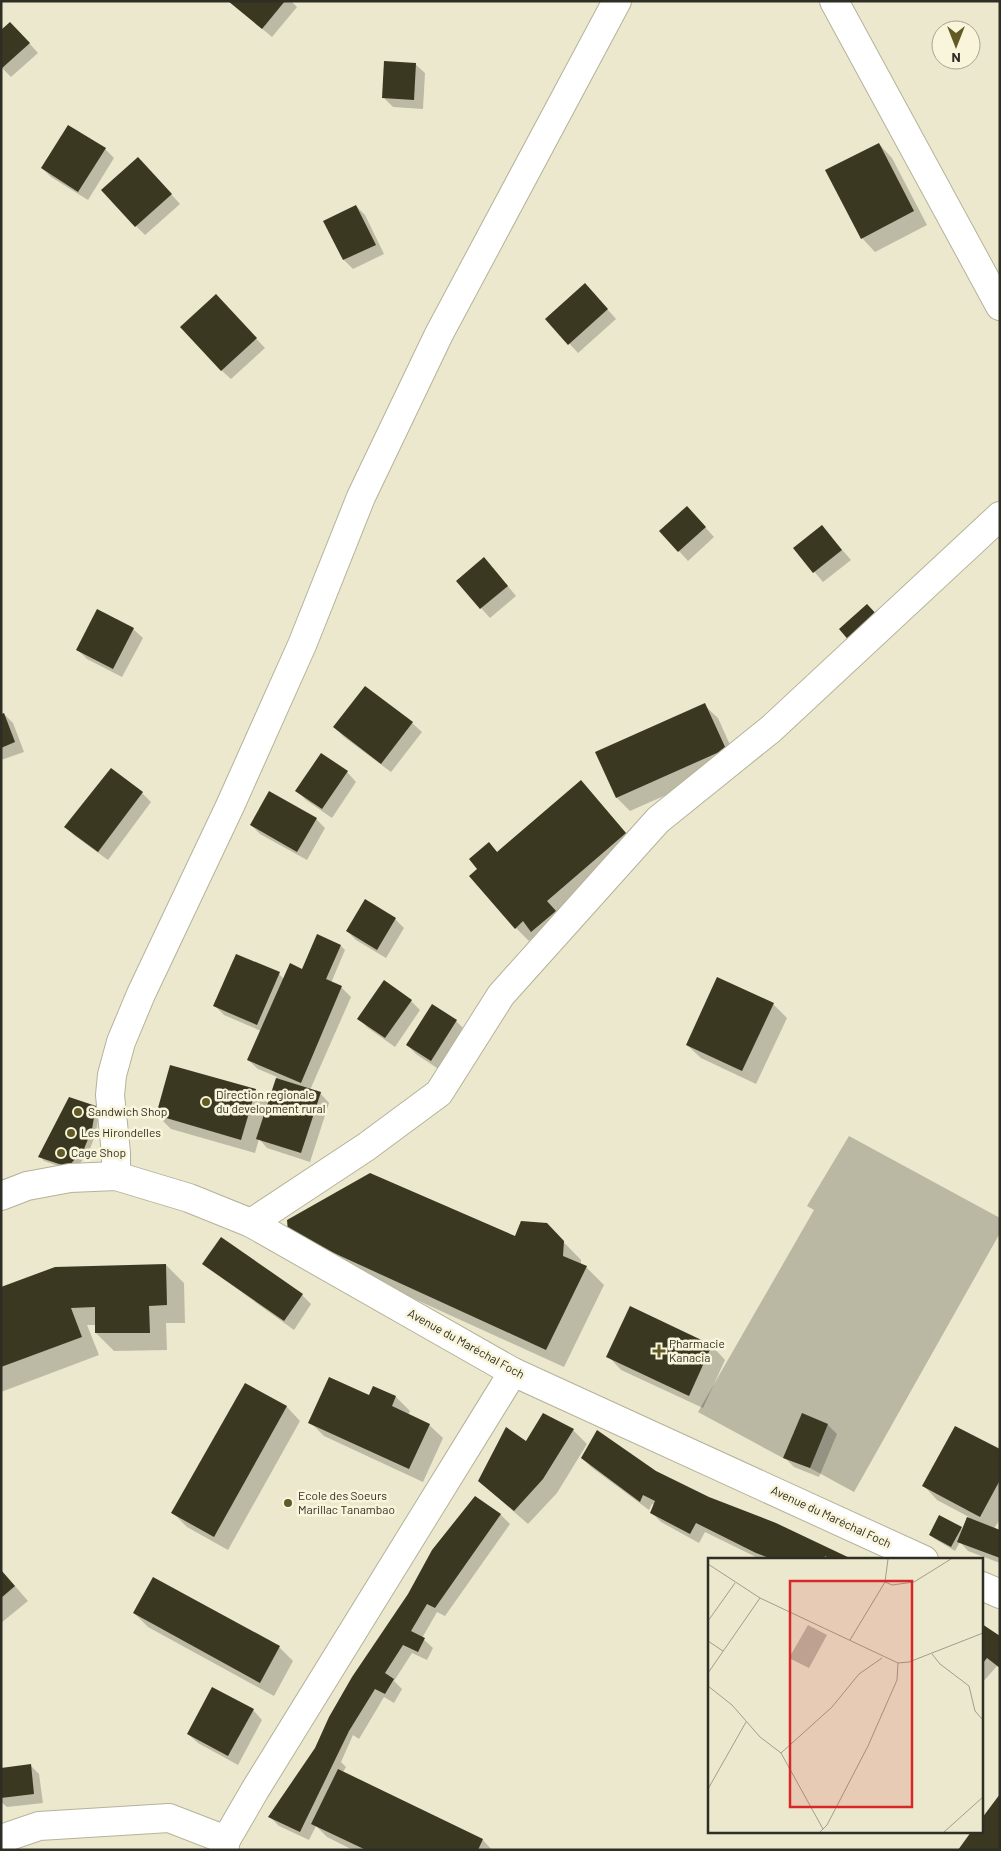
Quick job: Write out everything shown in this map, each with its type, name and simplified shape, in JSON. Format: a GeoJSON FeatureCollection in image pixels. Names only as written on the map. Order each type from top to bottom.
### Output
{"type":"FeatureCollection","features":[{"type":"Feature","properties":{"kind":"street"},"geometry":{"type":"LineString","coordinates":[[116,1176],[116,1153],[110,1095],[112,1075],[121,1042],[141,994],[230,806],[302,645],[365,488],[439,334],[617,1]]}},
{"type":"Feature","properties":{"kind":"street"},"geometry":{"type":"LineString","coordinates":[[834,1],[1000,306]]}},
{"type":"Feature","properties":{"kind":"street"},"geometry":{"type":"LineString","coordinates":[[251,1224],[366,1147],[439,1093],[501,995],[658,820],[772,729],[1000,516]]}},
{"type":"Feature","properties":{"kind":"street","name":"Avenue du Maréchal Foch"},"geometry":{"type":"LineString","coordinates":[[1,1196],[27,1186],[70,1178],[116,1176],[189,1198],[251,1224],[513,1372],[920,1558]]}},
{"type":"Feature","properties":{"kind":"street"},"geometry":{"type":"LineString","coordinates":[[1,1839],[39,1826],[169,1818],[225,1845],[513,1372]]}},
{"type":"Feature","properties":{"kind":"street"},"geometry":{"type":"LineString","coordinates":[[984,1587],[1000,1594]]}},
{"type":"Feature","properties":{"kind":"shaded area"},"geometry":{"type":"Polygon","coordinates":[[[849,1136],[1000,1218],[1000,1233],[854,1492],[810,1468],[783,1458],[698,1412],[814,1210],[807,1206],[849,1136]]]}},
{"type":"Feature","properties":{"kind":"building"},"geometry":{"type":"Polygon","coordinates":[[[228,1],[285,1],[262,29],[228,1]]]}},
{"type":"Feature","properties":{"kind":"building"},"geometry":{"type":"Polygon","coordinates":[[[10,22],[30,43],[1,69],[1,30],[10,22]]]}},
{"type":"Feature","properties":{"kind":"building"},"geometry":{"type":"Polygon","coordinates":[[[384,61],[416,63],[414,100],[382,98],[384,61]]]}},
{"type":"Feature","properties":{"kind":"building"},"geometry":{"type":"Polygon","coordinates":[[[68,125],[106,148],[78,192],[41,168],[68,125]]]}},
{"type":"Feature","properties":{"kind":"building"},"geometry":{"type":"Polygon","coordinates":[[[879,143],[914,211],[861,239],[825,170],[879,143]]]}},
{"type":"Feature","properties":{"kind":"building"},"geometry":{"type":"Polygon","coordinates":[[[138,157],[172,194],[135,227],[101,190],[138,157]]]}},
{"type":"Feature","properties":{"kind":"building"},"geometry":{"type":"Polygon","coordinates":[[[356,205],[376,245],[343,260],[323,221],[356,205]]]}},
{"type":"Feature","properties":{"kind":"building"},"geometry":{"type":"Polygon","coordinates":[[[585,283],[608,309],[568,345],[545,319],[585,283]]]}},
{"type":"Feature","properties":{"kind":"building"},"geometry":{"type":"Polygon","coordinates":[[[216,294],[257,338],[221,371],[180,327],[216,294]]]}},
{"type":"Feature","properties":{"kind":"building"},"geometry":{"type":"Polygon","coordinates":[[[687,506],[706,527],[678,552],[659,531],[687,506]]]}},
{"type":"Feature","properties":{"kind":"building"},"geometry":{"type":"Polygon","coordinates":[[[822,525],[842,550],[813,573],[793,548],[822,525]]]}},
{"type":"Feature","properties":{"kind":"building"},"geometry":{"type":"Polygon","coordinates":[[[484,557],[508,586],[480,609],[456,581],[484,557]]]}},
{"type":"Feature","properties":{"kind":"building"},"geometry":{"type":"Polygon","coordinates":[[[867,604],[879,617],[851,643],[839,629],[867,604]]]}},
{"type":"Feature","properties":{"kind":"building"},"geometry":{"type":"Polygon","coordinates":[[[97,609],[134,628],[113,669],[76,650],[97,609]]]}},
{"type":"Feature","properties":{"kind":"building"},"geometry":{"type":"Polygon","coordinates":[[[365,686],[413,722],[381,764],[333,727],[365,686]]]}},
{"type":"Feature","properties":{"kind":"building"},"geometry":{"type":"Polygon","coordinates":[[[705,703],[726,749],[616,798],[595,752],[705,703]]]}},
{"type":"Feature","properties":{"kind":"building"},"geometry":{"type":"Polygon","coordinates":[[[4,713],[15,742],[1,748],[1,714],[4,713]]]}},
{"type":"Feature","properties":{"kind":"building"},"geometry":{"type":"Polygon","coordinates":[[[321,753],[348,771],[322,809],[295,791],[321,753]]]}},
{"type":"Feature","properties":{"kind":"building"},"geometry":{"type":"Polygon","coordinates":[[[111,768],[143,792],[98,852],[64,827],[111,768]]]}},
{"type":"Feature","properties":{"kind":"building"},"geometry":{"type":"Polygon","coordinates":[[[581,780],[626,833],[547,901],[556,911],[531,932],[523,921],[515,929],[469,876],[477,869],[469,859],[489,842],[497,852],[581,780]]]}},
{"type":"Feature","properties":{"kind":"building"},"geometry":{"type":"Polygon","coordinates":[[[269,791],[317,818],[297,852],[250,825],[269,791]]]}},
{"type":"Feature","properties":{"kind":"building"},"geometry":{"type":"Polygon","coordinates":[[[365,899],[396,918],[377,950],[346,931],[365,899]]]}},
{"type":"Feature","properties":{"kind":"building"},"geometry":{"type":"Polygon","coordinates":[[[317,934],[341,945],[326,979],[342,986],[301,1083],[247,1060],[290,963],[302,969],[317,934]]]}},
{"type":"Feature","properties":{"kind":"building"},"geometry":{"type":"Polygon","coordinates":[[[236,954],[280,972],[257,1025],[213,1006],[236,954]]]}},
{"type":"Feature","properties":{"kind":"building"},"geometry":{"type":"Polygon","coordinates":[[[717,977],[774,1003],[742,1071],[686,1045],[717,977]]]}},
{"type":"Feature","properties":{"kind":"building"},"geometry":{"type":"Polygon","coordinates":[[[384,980],[412,1000],[385,1038],[357,1019],[384,980]]]}},
{"type":"Feature","properties":{"kind":"building"},"geometry":{"type":"Polygon","coordinates":[[[432,1004],[457,1020],[431,1061],[406,1045],[432,1004]]]}},
{"type":"Feature","properties":{"kind":"building","name":"Direction regionale du development rural"},"geometry":{"type":"Polygon","coordinates":[[[170,1065],[256,1089],[241,1140],[156,1115],[170,1065]]]}},
{"type":"Feature","properties":{"kind":"building"},"geometry":{"type":"Polygon","coordinates":[[[276,1078],[321,1092],[301,1153],[256,1139],[276,1078]]]}},
{"type":"Feature","properties":{"kind":"building"},"geometry":{"type":"Polygon","coordinates":[[[69,1097],[96,1106],[92,1129],[84,1149],[68,1167],[38,1157],[69,1097]]]}},
{"type":"Feature","properties":{"kind":"building"},"geometry":{"type":"Polygon","coordinates":[[[370,1173],[515,1236],[521,1221],[547,1223],[564,1241],[563,1256],[587,1266],[546,1350],[288,1232],[287,1220],[370,1173]]]}},
{"type":"Feature","properties":{"kind":"building"},"geometry":{"type":"Polygon","coordinates":[[[221,1237],[303,1294],[284,1321],[202,1264],[221,1237]]]}},
{"type":"Feature","properties":{"kind":"building"},"geometry":{"type":"Polygon","coordinates":[[[166,1264],[167,1305],[149,1306],[150,1333],[95,1333],[95,1307],[71,1308],[82,1337],[1,1367],[1,1287],[55,1267],[166,1264]]]}},
{"type":"Feature","properties":{"kind":"building","name":"Pharmacie Kanacia"},"geometry":{"type":"Polygon","coordinates":[[[630,1306],[712,1345],[689,1396],[606,1357],[630,1306]]]}},
{"type":"Feature","properties":{"kind":"building"},"geometry":{"type":"Polygon","coordinates":[[[329,1377],[369,1395],[373,1386],[396,1396],[392,1406],[430,1424],[409,1469],[308,1423],[329,1377]]]}},
{"type":"Feature","properties":{"kind":"building"},"geometry":{"type":"Polygon","coordinates":[[[245,1383],[287,1406],[214,1537],[171,1513],[245,1383]]]}},
{"type":"Feature","properties":{"kind":"building"},"geometry":{"type":"Polygon","coordinates":[[[543,1413],[574,1429],[543,1479],[514,1511],[478,1481],[506,1427],[526,1441],[543,1413]]]}},
{"type":"Feature","properties":{"kind":"building"},"geometry":{"type":"Polygon","coordinates":[[[802,1413],[828,1424],[810,1468],[783,1458],[802,1413]]]}},
{"type":"Feature","properties":{"kind":"building"},"geometry":{"type":"Polygon","coordinates":[[[955,1426],[1000,1449],[1000,1480],[980,1517],[922,1486],[955,1426]]]}},
{"type":"Feature","properties":{"kind":"building"},"geometry":{"type":"Polygon","coordinates":[[[597,1430],[656,1471],[709,1497],[776,1523],[850,1558],[828,1558],[825,1556],[824,1558],[769,1558],[696,1523],[690,1534],[650,1513],[655,1501],[643,1495],[640,1502],[581,1458],[597,1430]]]}},
{"type":"Feature","properties":{"kind":"building"},"geometry":{"type":"Polygon","coordinates":[[[475,1496],[501,1514],[435,1608],[427,1604],[411,1631],[425,1638],[418,1652],[403,1645],[385,1673],[394,1679],[385,1694],[375,1689],[349,1731],[300,1832],[268,1817],[315,1748],[329,1717],[352,1677],[408,1594],[432,1550],[475,1496]]]}},
{"type":"Feature","properties":{"kind":"building"},"geometry":{"type":"Polygon","coordinates":[[[939,1515],[962,1527],[951,1547],[929,1535],[939,1515]]]}},
{"type":"Feature","properties":{"kind":"building"},"geometry":{"type":"Polygon","coordinates":[[[967,1517],[1000,1530],[1000,1558],[957,1542],[967,1517]]]}},
{"type":"Feature","properties":{"kind":"building"},"geometry":{"type":"Polygon","coordinates":[[[1,1570],[15,1586],[1,1598],[1,1570]]]}},
{"type":"Feature","properties":{"kind":"building"},"geometry":{"type":"Polygon","coordinates":[[[153,1577],[280,1646],[260,1683],[133,1613],[153,1577]]]}},
{"type":"Feature","properties":{"kind":"building"},"geometry":{"type":"Polygon","coordinates":[[[984,1625],[1000,1636],[1000,1668],[987,1658],[984,1662],[984,1625]]]}},
{"type":"Feature","properties":{"kind":"building"},"geometry":{"type":"Polygon","coordinates":[[[212,1687],[254,1709],[228,1756],[187,1734],[212,1687]]]}},
{"type":"Feature","properties":{"kind":"building"},"geometry":{"type":"Polygon","coordinates":[[[31,1764],[34,1794],[1,1798],[1,1768],[31,1764]]]}},
{"type":"Feature","properties":{"kind":"building"},"geometry":{"type":"Polygon","coordinates":[[[338,1769],[483,1839],[478,1850],[366,1850],[311,1824],[338,1769]]]}},
{"type":"Feature","properties":{"kind":"building"},"geometry":{"type":"Polygon","coordinates":[[[1000,1794],[1000,1850],[958,1850],[970,1834],[984,1834],[984,1815],[1000,1794]]]}},
{"type":"Feature","properties":{"kind":"place","name":"Direction regionale du development rural"},"geometry":{"type":"Point","coordinates":[206,1102]}},
{"type":"Feature","properties":{"kind":"place","name":"Sandwich Shop"},"geometry":{"type":"Point","coordinates":[78,1112]}},
{"type":"Feature","properties":{"kind":"place","name":"Les Hirondelles"},"geometry":{"type":"Point","coordinates":[71,1133]}},
{"type":"Feature","properties":{"kind":"place","name":"Cage Shop"},"geometry":{"type":"Point","coordinates":[61,1153]}},
{"type":"Feature","properties":{"kind":"place","name":"Pharmacie Kanacia"},"geometry":{"type":"Point","coordinates":[659,1351]}},
{"type":"Feature","properties":{"kind":"place","name":"Ecole des Soeurs Marillac Tanambao"},"geometry":{"type":"Point","coordinates":[288,1503]}}]}
